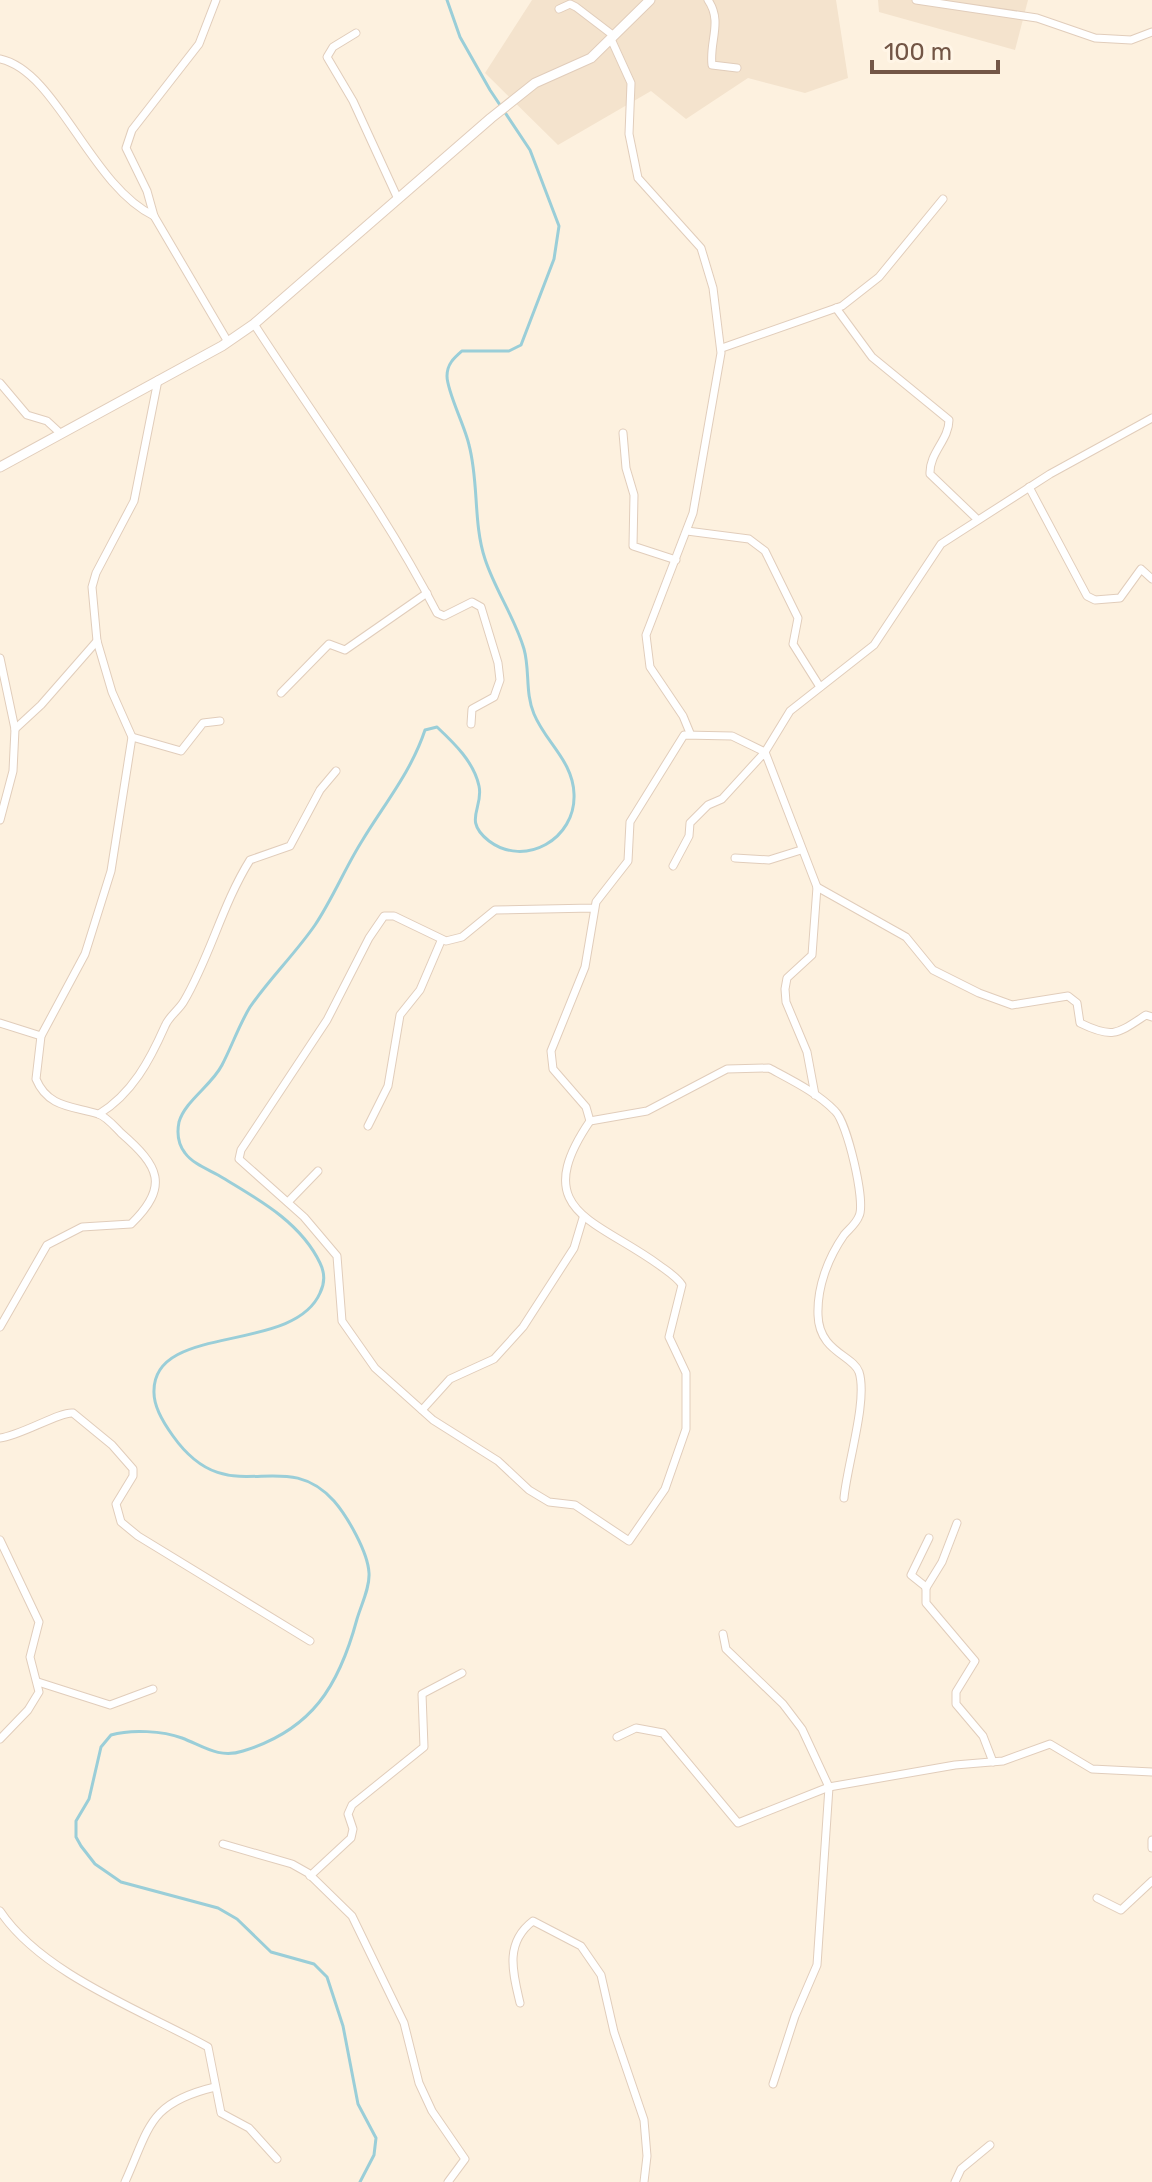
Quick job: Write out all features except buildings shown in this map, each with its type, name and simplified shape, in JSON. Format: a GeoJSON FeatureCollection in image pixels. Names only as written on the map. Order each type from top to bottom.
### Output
{"type":"FeatureCollection","features":[{"type":"Feature","properties":{"kind":"street"},"geometry":{"type":"LineString","coordinates":[[216,0],[199,44],[128,136],[128,155],[147,191],[154,216],[228,342]]}},
{"type":"Feature","properties":{"kind":"street"},"geometry":{"type":"LineString","coordinates":[[0,467],[228,342],[254,324],[491,118],[543,79],[582,65],[650,0]]}},
{"type":"Feature","properties":{"kind":"street"},"geometry":{"type":"LineString","coordinates":[[708,0],[716,12],[717,23],[712,65],[737,68]]}},
{"type":"Feature","properties":{"kind":"street"},"geometry":{"type":"LineString","coordinates":[[916,0],[971,4],[1037,18],[1095,38],[1140,39],[1152,32]]}},
{"type":"Feature","properties":{"kind":"street"},"geometry":{"type":"LineString","coordinates":[[559,9],[570,4],[576,7],[612,38],[631,83],[629,134],[638,178],[701,248],[711,281],[722,348],[687,531],[647,631],[646,644],[656,679],[683,716],[690,733]]}},
{"type":"Feature","properties":{"kind":"street"},"geometry":{"type":"LineString","coordinates":[[356,33],[333,47],[327,57],[353,101],[398,199]]}},
{"type":"Feature","properties":{"kind":"street"},"geometry":{"type":"LineString","coordinates":[[0,59],[22,69],[42,86],[92,161],[138,207],[154,216]]}},
{"type":"Feature","properties":{"kind":"street"},"geometry":{"type":"LineString","coordinates":[[722,348],[836,308],[879,277],[943,199]]}},
{"type":"Feature","properties":{"kind":"street"},"geometry":{"type":"LineString","coordinates":[[836,308],[872,357],[949,420],[947,432],[930,463],[930,474],[977,519]]}},
{"type":"Feature","properties":{"kind":"street"},"geometry":{"type":"LineString","coordinates":[[254,324],[372,496],[439,616],[472,602],[481,607],[500,680],[494,697],[472,709],[471,724]]}},
{"type":"Feature","properties":{"kind":"street"},"geometry":{"type":"LineString","coordinates":[[0,1327],[47,1245],[82,1227],[131,1224],[154,1198],[154,1178],[148,1159],[99,1114],[74,1111],[44,1094],[36,1079],[41,1036],[85,954],[108,885],[132,737],[112,692],[97,641],[93,579],[134,501],[158,380]]}},
{"type":"Feature","properties":{"kind":"street"},"geometry":{"type":"LineString","coordinates":[[0,383],[27,415],[47,421],[60,433]]}},
{"type":"Feature","properties":{"kind":"street"},"geometry":{"type":"LineString","coordinates":[[673,866],[689,836],[690,823],[708,805],[722,799],[765,752],[790,711],[874,645],[935,550],[1029,487],[1152,418]]}},
{"type":"Feature","properties":{"kind":"street"},"geometry":{"type":"LineString","coordinates":[[623,433],[626,468],[634,495],[633,546],[676,560]]}},
{"type":"Feature","properties":{"kind":"street"},"geometry":{"type":"LineString","coordinates":[[1029,487],[1087,596],[1103,600],[1120,598],[1141,569],[1152,579]]}},
{"type":"Feature","properties":{"kind":"street"},"geometry":{"type":"LineString","coordinates":[[687,531],[744,538],[765,551],[798,618],[793,644],[820,687]]}},
{"type":"Feature","properties":{"kind":"street"},"geometry":{"type":"LineString","coordinates":[[281,693],[329,644],[345,650],[427,593]]}},
{"type":"Feature","properties":{"kind":"street"},"geometry":{"type":"LineString","coordinates":[[15,729],[41,705],[97,641]]}},
{"type":"Feature","properties":{"kind":"street"},"geometry":{"type":"LineString","coordinates":[[0,658],[15,729],[13,771],[0,820]]}},
{"type":"Feature","properties":{"kind":"street"},"geometry":{"type":"LineString","coordinates":[[132,737],[181,751],[189,745],[203,723],[220,721]]}},
{"type":"Feature","properties":{"kind":"street"},"geometry":{"type":"LineString","coordinates":[[593,908],[495,910],[462,937],[441,941],[392,915],[379,921],[340,999],[241,1150],[240,1160],[314,1226],[337,1256],[341,1275],[338,1302],[346,1329],[375,1368],[444,1429],[498,1461],[543,1499],[575,1505],[625,1540],[632,1540],[665,1489],[686,1429],[686,1373],[669,1337],[682,1285],[647,1257],[583,1218],[567,1198],[565,1175],[572,1152],[590,1121],[586,1107],[557,1076],[551,1056],[585,967],[593,908],[628,861],[630,822],[677,741],[690,733],[732,736],[765,752],[775,771],[801,850],[817,887],[812,955],[787,978],[785,989],[786,1002],[807,1052],[815,1095]]}},
{"type":"Feature","properties":{"kind":"street"},"geometry":{"type":"LineString","coordinates":[[99,1114],[125,1095],[150,1057],[168,1020],[183,1003],[218,922],[250,860],[290,846],[320,790],[336,771]]}},
{"type":"Feature","properties":{"kind":"street"},"geometry":{"type":"LineString","coordinates":[[735,858],[769,860],[801,850]]}},
{"type":"Feature","properties":{"kind":"street"},"geometry":{"type":"LineString","coordinates":[[817,887],[906,937],[930,967],[942,976],[996,1001],[1012,1005],[1068,996],[1077,1003],[1080,1023],[1113,1034],[1122,1032],[1146,1015],[1152,1017]]}},
{"type":"Feature","properties":{"kind":"street"},"geometry":{"type":"LineString","coordinates":[[368,1126],[388,1086],[400,1015],[420,990],[441,941]]}},
{"type":"Feature","properties":{"kind":"street"},"geometry":{"type":"LineString","coordinates":[[0,1023],[41,1036]]}},
{"type":"Feature","properties":{"kind":"street"},"geometry":{"type":"LineString","coordinates":[[590,1121],[641,1113],[733,1068],[749,1071],[769,1068],[815,1095],[840,1117],[855,1169],[861,1208],[859,1217],[833,1256],[819,1294],[821,1330],[838,1355],[856,1366],[860,1374],[860,1412],[847,1464],[844,1498]]}},
{"type":"Feature","properties":{"kind":"street"},"geometry":{"type":"LineString","coordinates":[[288,1202],[318,1171]]}},
{"type":"Feature","properties":{"kind":"street"},"geometry":{"type":"LineString","coordinates":[[422,1410],[453,1376],[494,1359],[523,1327],[567,1262],[583,1218]]}},
{"type":"Feature","properties":{"kind":"street"},"geometry":{"type":"LineString","coordinates":[[0,1438],[37,1427],[67,1412],[73,1413],[112,1445],[133,1469],[133,1476],[116,1504],[124,1526],[193,1573],[310,1641]]}},
{"type":"Feature","properties":{"kind":"street"},"geometry":{"type":"LineString","coordinates":[[957,1523],[942,1562],[926,1588],[926,1603],[975,1661],[956,1692],[956,1704],[983,1736],[993,1762]]}},
{"type":"Feature","properties":{"kind":"street"},"geometry":{"type":"LineString","coordinates":[[926,1588],[911,1575],[929,1538]]}},
{"type":"Feature","properties":{"kind":"street"},"geometry":{"type":"LineString","coordinates":[[0,1540],[39,1622],[30,1657],[38,1682],[37,1699],[0,1739]]}},
{"type":"Feature","properties":{"kind":"street"},"geometry":{"type":"LineString","coordinates":[[723,1634],[726,1649],[783,1704],[802,1729],[829,1787],[817,1965],[795,2016],[773,2084]]}},
{"type":"Feature","properties":{"kind":"street"},"geometry":{"type":"LineString","coordinates":[[310,1876],[351,1838],[353,1829],[348,1814],[352,1805],[424,1747],[422,1694],[462,1673]]}},
{"type":"Feature","properties":{"kind":"street"},"geometry":{"type":"LineString","coordinates":[[38,1682],[110,1705],[153,1689]]}},
{"type":"Feature","properties":{"kind":"street"},"geometry":{"type":"LineString","coordinates":[[617,1737],[636,1728],[663,1733],[738,1823],[829,1787],[993,1762],[1050,1744],[1092,1769],[1152,1772]]}},
{"type":"Feature","properties":{"kind":"street"},"geometry":{"type":"LineString","coordinates":[[1152,1840],[1152,1848]]}},
{"type":"Feature","properties":{"kind":"street"},"geometry":{"type":"LineString","coordinates":[[223,1844],[270,1855],[310,1876],[355,1922],[404,2023],[419,2083],[432,2111],[465,2159],[448,2182]]}},
{"type":"Feature","properties":{"kind":"street"},"geometry":{"type":"LineString","coordinates":[[1097,1898],[1121,1910],[1152,1881]]}},
{"type":"Feature","properties":{"kind":"street"},"geometry":{"type":"LineString","coordinates":[[0,1911],[17,1936],[78,1977],[208,2047],[213,2057],[221,2113],[249,2128],[277,2159]]}},
{"type":"Feature","properties":{"kind":"street"},"geometry":{"type":"LineString","coordinates":[[520,2003],[511,1959],[525,1927],[533,1921],[581,1946],[592,1958],[601,1975],[614,2032],[644,2120],[647,2156],[644,2182]]}},
{"type":"Feature","properties":{"kind":"street"},"geometry":{"type":"LineString","coordinates":[[125,2182],[140,2140],[151,2122],[188,2095],[215,2087]]}},
{"type":"Feature","properties":{"kind":"street"},"geometry":{"type":"LineString","coordinates":[[955,2182],[961,2169],[990,2145]]}},
{"type":"Feature","properties":{"kind":"shaded area"},"geometry":{"type":"Polygon","coordinates":[[[532,0],[836,0],[848,78],[805,93],[748,78],[686,119],[651,91],[558,145],[485,73],[532,0]]]}},
{"type":"Feature","properties":{"kind":"shaded area"},"geometry":{"type":"Polygon","coordinates":[[[878,0],[1028,0],[1015,50],[879,12],[878,0]]]}},
{"type":"Feature","properties":{"kind":"waterway"},"geometry":{"type":"LineString","coordinates":[[360,2182],[374,2155],[376,2138],[358,2104],[343,2026],[327,1977],[314,1964],[271,1952],[237,1919],[218,1908],[121,1882],[95,1864],[81,1846],[76,1837],[76,1821],[89,1799],[101,1747],[111,1735],[137,1731],[166,1734],[211,1750],[234,1753],[267,1742],[305,1718],[331,1685],[341,1665],[368,1585],[368,1564],[361,1545],[334,1501],[314,1485],[295,1477],[235,1476],[214,1471],[194,1459],[173,1436],[158,1410],[154,1393],[159,1371],[175,1356],[282,1325],[305,1312],[320,1293],[324,1282],[322,1267],[311,1248],[289,1223],[262,1202],[188,1157],[179,1138],[178,1126],[182,1114],[218,1072],[250,1007],[321,915],[356,851],[405,774],[425,730],[437,727],[468,761],[479,786],[477,827],[489,841],[503,849],[532,850],[546,844],[567,824],[572,810],[574,794],[569,772],[534,714],[529,698],[524,649],[485,559],[472,459],[447,376],[450,365],[462,351],[509,351],[521,345],[554,259],[559,226],[530,150],[490,90],[460,37],[447,0]]}}]}
